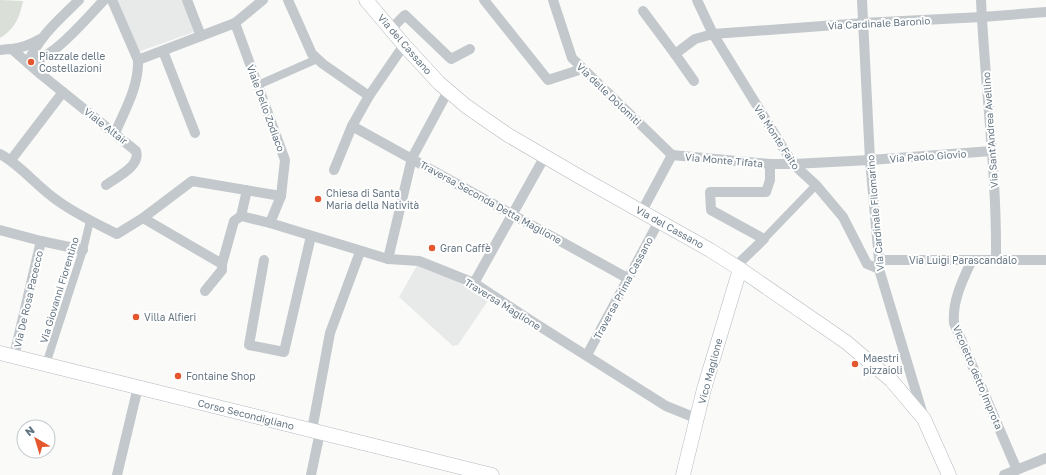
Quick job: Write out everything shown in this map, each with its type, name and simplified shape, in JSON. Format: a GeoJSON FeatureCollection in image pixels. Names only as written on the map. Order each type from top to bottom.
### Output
{"type":"FeatureCollection","features":[{"type":"Feature","properties":{"kind":"main road","name":"Via del Cassano"},"geometry":{"type":"LineString","coordinates":[[366,0],[404,46],[448,91],[489,122],[545,156],[738,267],[846,342],[891,380],[924,419],[949,475]]}},
{"type":"Feature","properties":{"kind":"main road","name":"Vico Maglione"},"geometry":{"type":"LineString","coordinates":[[683,475],[706,382],[738,267]]}},
{"type":"Feature","properties":{"kind":"main road","name":"Corso Secondigliano"},"geometry":{"type":"LineString","coordinates":[[0,353],[492,475]]}},
{"type":"Feature","properties":{"kind":"street"},"geometry":{"type":"LineString","coordinates":[[28,63],[33,51],[44,35],[79,0]]}},
{"type":"Feature","properties":{"kind":"street"},"geometry":{"type":"LineString","coordinates":[[28,63],[41,59],[49,54],[104,0]]}},
{"type":"Feature","properties":{"kind":"street"},"geometry":{"type":"LineString","coordinates":[[112,0],[138,60],[135,87],[115,134]]}},
{"type":"Feature","properties":{"kind":"street"},"geometry":{"type":"LineString","coordinates":[[187,0],[201,36]]}},
{"type":"Feature","properties":{"kind":"street"},"geometry":{"type":"LineString","coordinates":[[138,60],[235,23],[263,0]]}},
{"type":"Feature","properties":{"kind":"street"},"geometry":{"type":"LineString","coordinates":[[288,0],[312,54],[369,96]]}},
{"type":"Feature","properties":{"kind":"street"},"geometry":{"type":"LineString","coordinates":[[484,0],[548,80],[582,68]]}},
{"type":"Feature","properties":{"kind":"street","name":"Via delle Dolomiti"},"geometry":{"type":"LineString","coordinates":[[552,0],[572,58],[672,155]]}},
{"type":"Feature","properties":{"kind":"street","name":"Via Monte Faito"},"geometry":{"type":"LineString","coordinates":[[697,0],[713,34],[793,164],[816,185],[843,217],[867,264],[879,264]]}},
{"type":"Feature","properties":{"kind":"street","name":"Via Cardinale Filomarino"},"geometry":{"type":"LineString","coordinates":[[862,0],[870,160],[879,264],[924,419]]}},
{"type":"Feature","properties":{"kind":"street","name":"Via Sant'Andrea Avellino"},"geometry":{"type":"LineString","coordinates":[[981,0],[992,151],[996,260]]}},
{"type":"Feature","properties":{"kind":"street"},"geometry":{"type":"LineString","coordinates":[[643,11],[694,81]]}},
{"type":"Feature","properties":{"kind":"street","name":"Via Cardinale Baronio"},"geometry":{"type":"LineString","coordinates":[[713,34],[1046,12]]}},
{"type":"Feature","properties":{"kind":"street"},"geometry":{"type":"LineString","coordinates":[[391,29],[405,15],[452,60],[470,49]]}},
{"type":"Feature","properties":{"kind":"street","name":"Viale Dello Zodiaco"},"geometry":{"type":"LineString","coordinates":[[235,23],[285,160],[280,196],[270,223]]}},
{"type":"Feature","properties":{"kind":"street"},"geometry":{"type":"LineString","coordinates":[[675,54],[694,39],[713,34]]}},
{"type":"Feature","properties":{"kind":"street"},"geometry":{"type":"LineString","coordinates":[[0,50],[22,48],[44,35]]}},
{"type":"Feature","properties":{"kind":"street"},"geometry":{"type":"LineString","coordinates":[[334,170],[352,126],[369,96],[404,46]]}},
{"type":"Feature","properties":{"kind":"street"},"geometry":{"type":"LineString","coordinates":[[11,49],[28,63]]}},
{"type":"Feature","properties":{"kind":"street"},"geometry":{"type":"LineString","coordinates":[[163,51],[195,133]]}},
{"type":"Feature","properties":{"kind":"street"},"geometry":{"type":"LineString","coordinates":[[258,85],[317,59]]}},
{"type":"Feature","properties":{"kind":"street","name":"Viale Altair"},"geometry":{"type":"LineString","coordinates":[[28,63],[136,151],[137,158],[130,168],[106,185]]}},
{"type":"Feature","properties":{"kind":"street"},"geometry":{"type":"LineString","coordinates":[[388,259],[412,158],[448,91]]}},
{"type":"Feature","properties":{"kind":"street"},"geometry":{"type":"LineString","coordinates":[[11,160],[63,92]]}},
{"type":"Feature","properties":{"kind":"street","name":"Traversa Seconda Detta Maglione"},"geometry":{"type":"LineString","coordinates":[[352,126],[629,279]]}},
{"type":"Feature","properties":{"kind":"street","name":"Via Paolo Giovio"},"geometry":{"type":"LineString","coordinates":[[793,164],[992,151]]}},
{"type":"Feature","properties":{"kind":"street"},"geometry":{"type":"LineString","coordinates":[[0,154],[11,160],[57,201],[117,234],[143,218],[192,181],[280,196]]}},
{"type":"Feature","properties":{"kind":"street","name":"Via Monte Tifata"},"geometry":{"type":"LineString","coordinates":[[642,211],[672,155],[770,164],[793,164]]}},
{"type":"Feature","properties":{"kind":"street"},"geometry":{"type":"LineString","coordinates":[[474,283],[545,156]]}},
{"type":"Feature","properties":{"kind":"street"},"geometry":{"type":"LineString","coordinates":[[764,239],[711,210],[710,192],[766,192],[770,180],[770,164]]}},
{"type":"Feature","properties":{"kind":"street"},"geometry":{"type":"LineString","coordinates":[[738,267],[816,185]]}},
{"type":"Feature","properties":{"kind":"street"},"geometry":{"type":"LineString","coordinates":[[205,291],[222,270],[222,264],[234,221],[241,216],[247,190]]}},
{"type":"Feature","properties":{"kind":"street","name":"Traversa Maglione"},"geometry":{"type":"LineString","coordinates":[[241,216],[270,223],[360,252],[388,259],[418,261],[474,283],[666,406],[698,419]]}},
{"type":"Feature","properties":{"kind":"street"},"geometry":{"type":"LineString","coordinates":[[143,218],[222,264]]}},
{"type":"Feature","properties":{"kind":"street","name":"Via Giovanni Fiorentino"},"geometry":{"type":"LineString","coordinates":[[46,364],[83,250],[90,220]]}},
{"type":"Feature","properties":{"kind":"street","name":"Traversa Prima Cassano"},"geometry":{"type":"LineString","coordinates":[[587,355],[659,221]]}},
{"type":"Feature","properties":{"kind":"street"},"geometry":{"type":"LineString","coordinates":[[0,230],[83,250]]}},
{"type":"Feature","properties":{"kind":"street"},"geometry":{"type":"LineString","coordinates":[[264,260],[249,345],[284,352],[311,236]]}},
{"type":"Feature","properties":{"kind":"street","name":"Via De Rosa Pacecco"},"geometry":{"type":"LineString","coordinates":[[14,356],[41,241]]}},
{"type":"Feature","properties":{"kind":"street"},"geometry":{"type":"LineString","coordinates":[[311,475],[330,333],[360,252]]}},
{"type":"Feature","properties":{"kind":"street","name":"Via Luigi Parascandalo"},"geometry":{"type":"LineString","coordinates":[[879,264],[972,260],[1046,260]]}},
{"type":"Feature","properties":{"kind":"street","name":"Vicoletto detto Improta"},"geometry":{"type":"LineString","coordinates":[[972,260],[959,289],[954,311],[954,323],[1017,470]]}},
{"type":"Feature","properties":{"kind":"street"},"geometry":{"type":"LineString","coordinates":[[117,475],[138,387]]}},
{"type":"Feature","properties":{"kind":"street"},"geometry":{"type":"LineString","coordinates":[[1004,475],[1046,458]]}},
{"type":"Feature","properties":{"kind":"shaded area"},"geometry":{"type":"Polygon","coordinates":[[[0,0],[23,1],[13,27],[0,38],[0,0]]]}},
{"type":"Feature","properties":{"kind":"shaded area"},"geometry":{"type":"Polygon","coordinates":[[[116,0],[184,0],[197,31],[138,52],[116,0]]]}},
{"type":"Feature","properties":{"kind":"shaded area"},"geometry":{"type":"Polygon","coordinates":[[[418,264],[435,270],[489,299],[458,345],[453,346],[399,297],[418,264]]]}},
{"type":"Feature","properties":{"kind":"place","name":"Piazzale delle Costellazioni"},"geometry":{"type":"Point","coordinates":[31,62]}},
{"type":"Feature","properties":{"kind":"place","name":"Chiesa di Santa Maria della Natività"},"geometry":{"type":"Point","coordinates":[318,199]}},
{"type":"Feature","properties":{"kind":"place","name":"Gran Caffè"},"geometry":{"type":"Point","coordinates":[432,248]}},
{"type":"Feature","properties":{"kind":"place","name":"Villa Alfieri"},"geometry":{"type":"Point","coordinates":[136,317]}},
{"type":"Feature","properties":{"kind":"place","name":"Maestri pizzaioli"},"geometry":{"type":"Point","coordinates":[855,364]}},
{"type":"Feature","properties":{"kind":"place","name":"Fontaine Shop"},"geometry":{"type":"Point","coordinates":[178,376]}}]}
